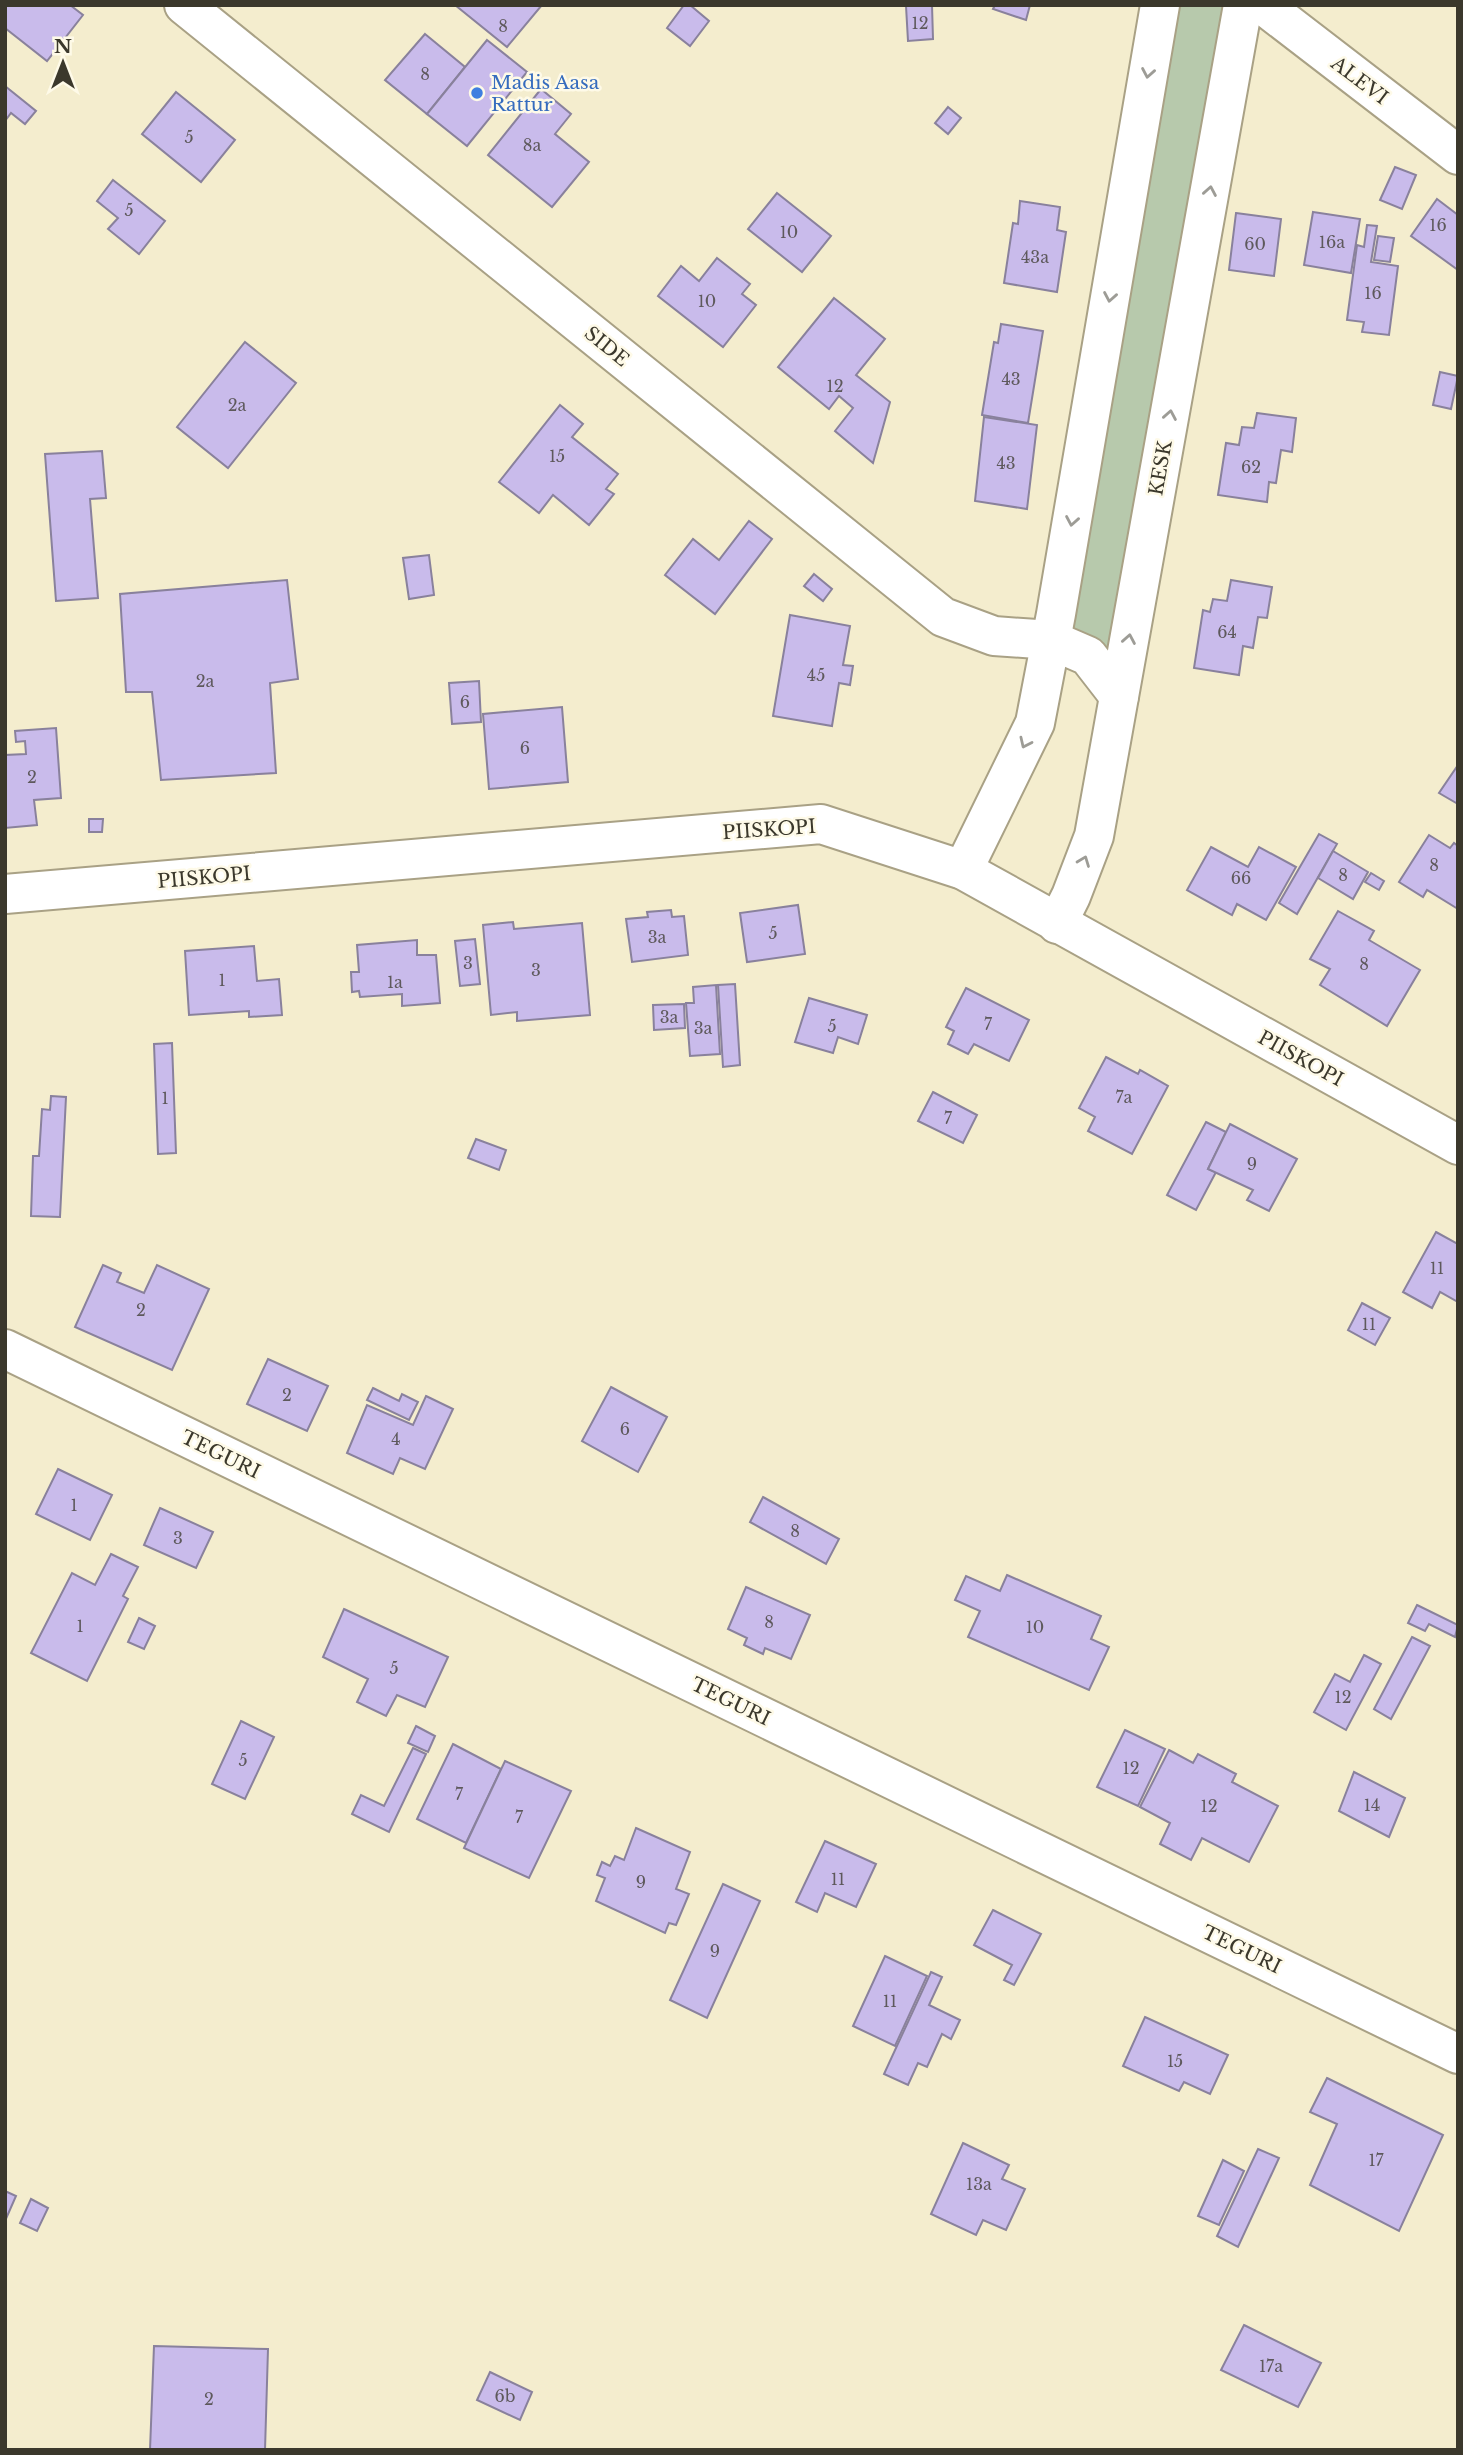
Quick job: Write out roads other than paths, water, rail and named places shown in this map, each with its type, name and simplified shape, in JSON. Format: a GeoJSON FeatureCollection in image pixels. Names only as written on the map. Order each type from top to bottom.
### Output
{"type":"FeatureCollection","features":[{"type":"Feature","properties":{"kind":"street","name":"SIDE"},"geometry":{"type":"LineString","coordinates":[[184,5],[943,617],[994,636],[1051,640],[1088,656],[1119,696]]}},
{"type":"Feature","properties":{"kind":"street"},"geometry":{"type":"LineString","coordinates":[[963,870],[1035,723],[1160,5]]}},
{"type":"Feature","properties":{"kind":"street","name":"KESK"},"geometry":{"type":"LineString","coordinates":[[1058,924],[1094,836],[1243,5]]}},
{"type":"Feature","properties":{"kind":"street","name":"ALEVI"},"geometry":{"type":"LineString","coordinates":[[1263,5],[1458,155]]}},
{"type":"Feature","properties":{"kind":"street","name":"PIISKOPI"},"geometry":{"type":"LineString","coordinates":[[5,894],[821,824],[963,870],[1458,1145]]}},
{"type":"Feature","properties":{"kind":"street","name":"TEGURI"},"geometry":{"type":"LineString","coordinates":[[5,1349],[1458,2054]]}},
{"type":"Feature","properties":{"kind":"place","name":"Madis Aasa Rattur"},"geometry":{"type":"Point","coordinates":[477,93]}}]}
